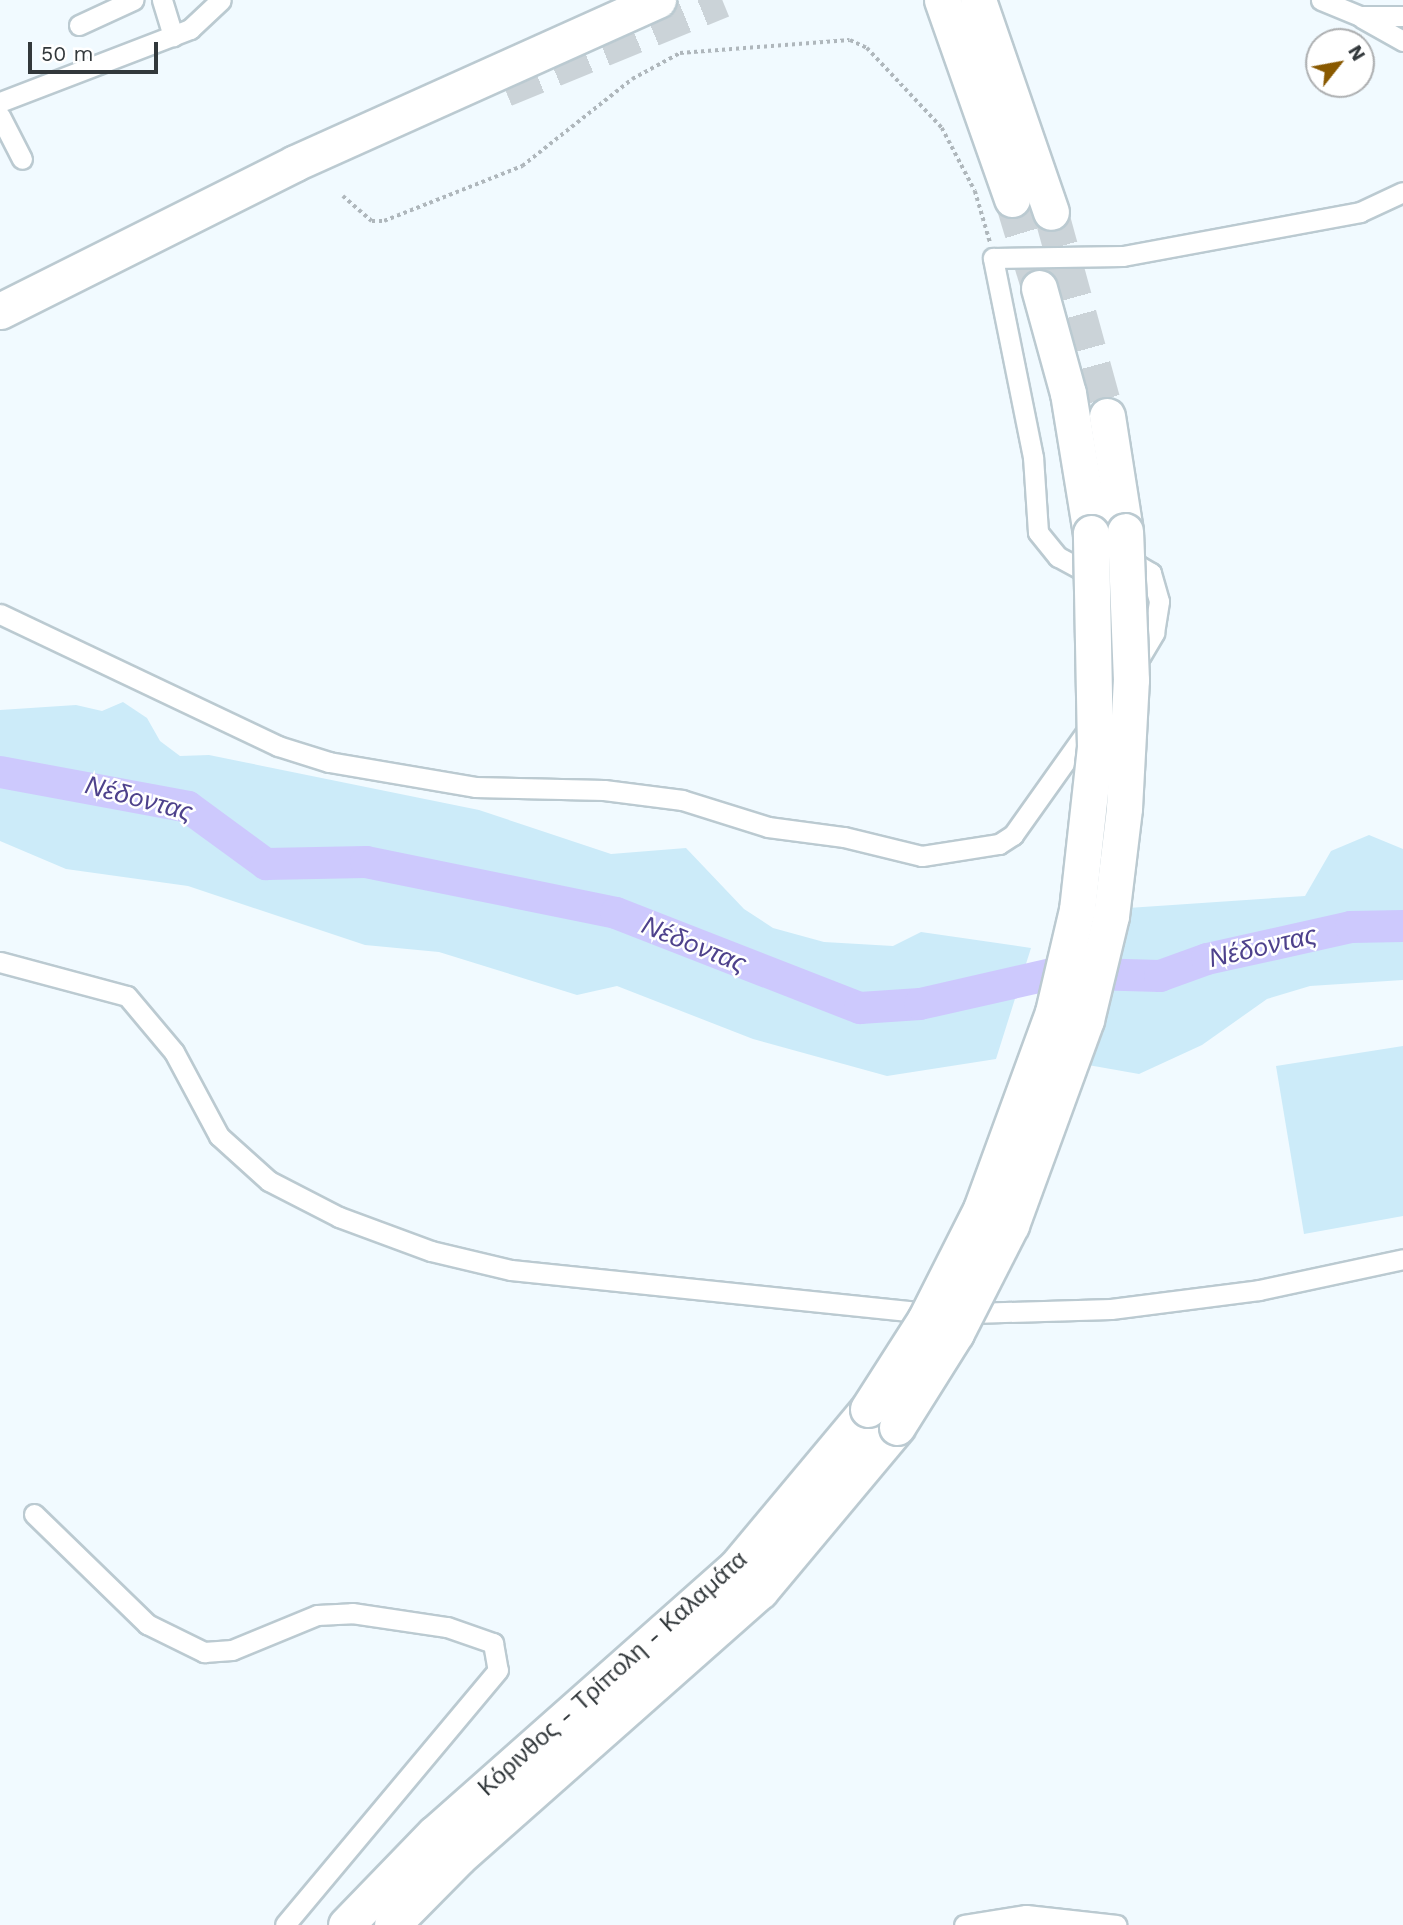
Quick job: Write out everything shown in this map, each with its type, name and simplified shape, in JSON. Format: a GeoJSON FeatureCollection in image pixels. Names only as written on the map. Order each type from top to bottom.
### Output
{"type":"FeatureCollection","features":[{"type":"Feature","properties":{"kind":"highway"},"geometry":{"type":"LineString","coordinates":[[0,311],[295,163],[658,0]]}},
{"type":"Feature","properties":{"kind":"highway"},"geometry":{"type":"LineString","coordinates":[[942,0],[1051,212]]}},
{"type":"Feature","properties":{"kind":"highway"},"geometry":{"type":"LineString","coordinates":[[978,0],[988,86],[1012,200]]}},
{"type":"Feature","properties":{"kind":"highway"},"geometry":{"type":"LineString","coordinates":[[295,163],[505,89]]}},
{"type":"Feature","properties":{"kind":"highway","name":"Κόρινθος - Τρίπολη - Καλαμάτα"},"geometry":{"type":"LineString","coordinates":[[1039,288],[1108,532]]}},
{"type":"Feature","properties":{"kind":"highway","name":"Κόρινθος - Τρίπολη - Καλαμάτα"},"geometry":{"type":"LineString","coordinates":[[392,1925],[459,1857],[760,1591],[840,1503],[882,1418],[925,1320],[981,1209],[1053,1012],[1077,911],[1095,747],[1108,532],[1107,416]]}},
{"type":"Feature","properties":{"kind":"highway","name":"Κόρινθος - Τρίπολη - Καλαμάτα"},"geometry":{"type":"LineString","coordinates":[[346,1925],[433,1834],[734,1568],[882,1418]]}},
{"type":"Feature","properties":{"kind":"street"},"geometry":{"type":"LineString","coordinates":[[79,25],[133,0]]}},
{"type":"Feature","properties":{"kind":"street"},"geometry":{"type":"LineString","coordinates":[[162,0],[173,36]]}},
{"type":"Feature","properties":{"kind":"street"},"geometry":{"type":"LineString","coordinates":[[0,102],[173,36],[199,23],[221,0]]}},
{"type":"Feature","properties":{"kind":"street"},"geometry":{"type":"LineString","coordinates":[[1321,0],[1360,16],[1403,41]]}},
{"type":"Feature","properties":{"kind":"street"},"geometry":{"type":"LineString","coordinates":[[1360,16],[1403,16]]}},
{"type":"Feature","properties":{"kind":"street"},"geometry":{"type":"LineString","coordinates":[[0,116],[22,159]]}},
{"type":"Feature","properties":{"kind":"street"},"geometry":{"type":"LineString","coordinates":[[0,614],[278,746],[329,762],[475,787],[604,790],[682,800],[768,827],[844,836],[922,856],[999,844],[1013,835],[1141,655],[1154,633],[1159,601],[1151,573],[1139,566],[1079,568],[1058,557],[1038,532],[1033,457],[993,258],[1123,256],[1360,212],[1403,191]]}},
{"type":"Feature","properties":{"kind":"street"},"geometry":{"type":"LineString","coordinates":[[0,962],[127,996],[174,1052],[219,1136],[269,1181],[339,1217],[431,1251],[511,1270],[940,1314],[1111,1309],[1259,1290],[1403,1259]]}},
{"type":"Feature","properties":{"kind":"street"},"geometry":{"type":"LineString","coordinates":[[34,1514],[147,1624],[204,1652],[232,1650],[317,1615],[352,1613],[447,1627],[493,1643],[498,1670],[285,1925]]}},
{"type":"Feature","properties":{"kind":"street"},"geometry":{"type":"LineString","coordinates":[[964,1925],[1026,1915],[1116,1925]]}},
{"type":"Feature","properties":{"kind":"path"},"geometry":{"type":"LineString","coordinates":[[344,196],[372,221],[383,221],[522,166],[544,155],[632,79],[680,53],[850,40],[867,48],[942,128],[975,191],[993,258]]}},
{"type":"Feature","properties":{"kind":"shaded area"},"geometry":{"type":"Polygon","coordinates":[[[123,702],[147,718],[160,741],[180,756],[209,755],[479,810],[611,854],[686,848],[744,909],[773,928],[824,942],[893,946],[921,932],[1031,948],[996,1059],[887,1076],[753,1039],[617,986],[577,995],[439,952],[365,945],[188,886],[66,869],[0,841],[0,710],[76,705],[102,711],[123,702]]]}},
{"type":"Feature","properties":{"kind":"shaded area"},"geometry":{"type":"Polygon","coordinates":[[[1369,835],[1403,849],[1403,980],[1310,986],[1267,999],[1202,1045],[1139,1074],[1088,1065],[1128,908],[1305,896],[1331,851],[1369,835]]]}},
{"type":"Feature","properties":{"kind":"shaded area"},"geometry":{"type":"Polygon","coordinates":[[[1403,1046],[1403,1216],[1304,1234],[1276,1066],[1403,1046]]]}},
{"type":"Feature","properties":{"kind":"waterway","name":"Νέδoντας"},"geometry":{"type":"LineString","coordinates":[[0,772],[188,807],[266,864],[366,862],[616,913],[860,1008],[920,1004],[1056,973],[1160,976],[1207,959],[1351,927],[1403,926]]}},
{"type":"Feature","properties":{"kind":"tunnel"},"geometry":{"type":"LineString","coordinates":[[505,89],[722,0]]}},
{"type":"Feature","properties":{"kind":"tunnel"},"geometry":{"type":"LineString","coordinates":[[1012,199],[1039,288]]}},
{"type":"Feature","properties":{"kind":"tunnel"},"geometry":{"type":"LineString","coordinates":[[1051,212],[1107,416]]}}]}
